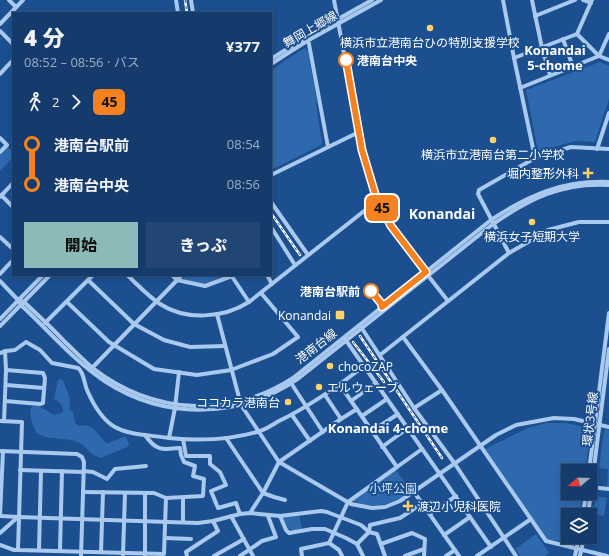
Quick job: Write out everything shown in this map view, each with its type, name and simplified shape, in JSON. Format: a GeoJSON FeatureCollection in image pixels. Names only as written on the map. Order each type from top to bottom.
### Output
{"type":"FeatureCollection","features":[{"type":"Feature","properties":{"kind":"street"},"geometry":{"type":"LineString","coordinates":[[9,0],[16,8]]}},
{"type":"Feature","properties":{"kind":"street"},"geometry":{"type":"LineString","coordinates":[[0,24],[23,0]]}},
{"type":"Feature","properties":{"kind":"street"},"geometry":{"type":"LineString","coordinates":[[176,0],[178,12]]}},
{"type":"Feature","properties":{"kind":"street"},"geometry":{"type":"LineString","coordinates":[[191,0],[193,12]]}},
{"type":"Feature","properties":{"kind":"street"},"geometry":{"type":"LineString","coordinates":[[334,0],[366,166],[378,200],[391,226],[448,301]]}},
{"type":"Feature","properties":{"kind":"street","name":"舞岡上郷線"},"geometry":{"type":"LineString","coordinates":[[338,22],[372,0]]}},
{"type":"Feature","properties":{"kind":"street","name":"舞岡上郷線"},"geometry":{"type":"LineString","coordinates":[[272,58],[381,0]]}},
{"type":"Feature","properties":{"kind":"street"},"geometry":{"type":"LineString","coordinates":[[503,0],[535,158]]}},
{"type":"Feature","properties":{"kind":"street"},"geometry":{"type":"LineString","coordinates":[[532,0],[542,48],[550,75]]}},
{"type":"Feature","properties":{"kind":"street"},"geometry":{"type":"LineString","coordinates":[[535,16],[575,0]]}},
{"type":"Feature","properties":{"kind":"street"},"geometry":{"type":"LineString","coordinates":[[514,58],[577,34],[592,2],[583,0]]}},
{"type":"Feature","properties":{"kind":"street"},"geometry":{"type":"LineString","coordinates":[[0,31],[12,43]]}},
{"type":"Feature","properties":{"kind":"street"},"geometry":{"type":"LineString","coordinates":[[577,34],[600,56],[609,60]]}},
{"type":"Feature","properties":{"kind":"street"},"geometry":{"type":"LineString","coordinates":[[520,88],[600,56],[609,34]]}},
{"type":"Feature","properties":{"kind":"street"},"geometry":{"type":"LineString","coordinates":[[307,39],[328,147]]}},
{"type":"Feature","properties":{"kind":"street","name":"舞岡上郷線"},"geometry":{"type":"LineString","coordinates":[[272,63],[307,39]]}},
{"type":"Feature","properties":{"kind":"street"},"geometry":{"type":"LineString","coordinates":[[563,39],[573,67]]}},
{"type":"Feature","properties":{"kind":"street"},"geometry":{"type":"LineString","coordinates":[[0,74],[12,61]]}},
{"type":"Feature","properties":{"kind":"street"},"geometry":{"type":"LineString","coordinates":[[597,149],[609,113]]}},
{"type":"Feature","properties":{"kind":"street"},"geometry":{"type":"LineString","coordinates":[[272,175],[359,132]]}},
{"type":"Feature","properties":{"kind":"street"},"geometry":{"type":"LineString","coordinates":[[0,138],[7,145],[0,152]]}},
{"type":"Feature","properties":{"kind":"street"},"geometry":{"type":"LineString","coordinates":[[509,253],[478,194],[479,190],[535,158],[571,147],[609,149]]}},
{"type":"Feature","properties":{"kind":"street","name":"港南台線"},"geometry":{"type":"LineString","coordinates":[[241,403],[269,395],[291,384],[360,327],[516,204],[559,186],[583,182],[609,182]]}},
{"type":"Feature","properties":{"kind":"street"},"geometry":{"type":"LineString","coordinates":[[12,184],[1,196],[12,206]]}},
{"type":"Feature","properties":{"kind":"street","name":"港南台線"},"geometry":{"type":"LineString","coordinates":[[492,222],[518,207],[546,194],[578,186],[609,185]]}},
{"type":"Feature","properties":{"kind":"street"},"geometry":{"type":"LineString","coordinates":[[128,276],[156,301],[164,306],[185,313],[206,315],[232,311],[250,302],[378,200]]}},
{"type":"Feature","properties":{"kind":"street"},"geometry":{"type":"LineString","coordinates":[[272,203],[308,255]]}},
{"type":"Feature","properties":{"kind":"street"},"geometry":{"type":"LineString","coordinates":[[380,355],[509,253],[548,230],[579,222],[609,222]]}},
{"type":"Feature","properties":{"kind":"street"},"geometry":{"type":"LineString","coordinates":[[272,229],[295,265]]}},
{"type":"Feature","properties":{"kind":"street"},"geometry":{"type":"LineString","coordinates":[[0,237],[12,248]]}},
{"type":"Feature","properties":{"kind":"street"},"geometry":{"type":"LineString","coordinates":[[0,274],[12,261]]}},
{"type":"Feature","properties":{"kind":"street"},"geometry":{"type":"LineString","coordinates":[[0,319],[42,276]]}},
{"type":"Feature","properties":{"kind":"street"},"geometry":{"type":"LineString","coordinates":[[0,326],[49,276]]}},
{"type":"Feature","properties":{"kind":"street"},"geometry":{"type":"LineString","coordinates":[[44,324],[92,276]]}},
{"type":"Feature","properties":{"kind":"street"},"geometry":{"type":"LineString","coordinates":[[173,276],[177,280],[205,286],[230,276]]}},
{"type":"Feature","properties":{"kind":"street"},"geometry":{"type":"LineString","coordinates":[[92,368],[181,276]]}},
{"type":"Feature","properties":{"kind":"street"},"geometry":{"type":"LineString","coordinates":[[233,276],[250,302]]}},
{"type":"Feature","properties":{"kind":"street"},"geometry":{"type":"LineString","coordinates":[[268,276],[272,284]]}},
{"type":"Feature","properties":{"kind":"street"},"geometry":{"type":"LineString","coordinates":[[88,280],[134,324],[164,340],[190,347],[225,346]]}},
{"type":"Feature","properties":{"kind":"street"},"geometry":{"type":"LineString","coordinates":[[0,281],[18,300],[92,368],[115,383],[140,396],[175,406]]}},
{"type":"Feature","properties":{"kind":"street"},"geometry":{"type":"LineString","coordinates":[[67,302],[114,345],[154,368],[196,375],[231,370],[274,354],[298,337],[261,293]]}},
{"type":"Feature","properties":{"kind":"street","name":"環状3号線"},"geometry":{"type":"LineString","coordinates":[[593,464],[609,313]]}},
{"type":"Feature","properties":{"kind":"street"},"geometry":{"type":"LineString","coordinates":[[217,314],[241,403],[279,462],[348,502],[365,507],[384,507],[400,501],[479,446],[516,425],[554,418],[609,427]]}},
{"type":"Feature","properties":{"kind":"street"},"geometry":{"type":"LineString","coordinates":[[44,324],[90,371],[107,383],[136,398],[153,403],[210,410],[241,403]]}},
{"type":"Feature","properties":{"kind":"street"},"geometry":{"type":"LineString","coordinates":[[360,327],[414,408],[455,464],[516,556]]}},
{"type":"Feature","properties":{"kind":"street"},"geometry":{"type":"LineString","coordinates":[[403,337],[442,390],[479,446],[546,541],[607,556]]}},
{"type":"Feature","properties":{"kind":"street"},"geometry":{"type":"LineString","coordinates":[[345,339],[491,547]]}},
{"type":"Feature","properties":{"kind":"street","name":"港南台線"},"geometry":{"type":"LineString","coordinates":[[241,403],[264,394],[284,383],[345,339]]}},
{"type":"Feature","properties":{"kind":"street"},"geometry":{"type":"LineString","coordinates":[[0,353],[15,350],[26,342],[40,350],[52,363],[78,368],[81,370],[85,386],[92,402],[110,425],[121,431],[183,440],[226,438],[259,432],[307,407],[340,385],[364,366]]}},
{"type":"Feature","properties":{"kind":"street","name":"環状3号線"},"geometry":{"type":"LineString","coordinates":[[590,464],[609,349]]}},
{"type":"Feature","properties":{"kind":"street"},"geometry":{"type":"LineString","coordinates":[[5,351],[6,401],[2,421],[22,422],[18,517],[16,550],[14,556]]}},
{"type":"Feature","properties":{"kind":"street"},"geometry":{"type":"LineString","coordinates":[[6,370],[43,374],[45,378],[43,403],[6,401]]}},
{"type":"Feature","properties":{"kind":"street"},"geometry":{"type":"LineString","coordinates":[[169,438],[180,372]]}},
{"type":"Feature","properties":{"kind":"street"},"geometry":{"type":"LineString","coordinates":[[351,401],[376,383]]}},
{"type":"Feature","properties":{"kind":"street"},"geometry":{"type":"LineString","coordinates":[[291,384],[323,432]]}},
{"type":"Feature","properties":{"kind":"street"},"geometry":{"type":"LineString","coordinates":[[6,385],[44,388]]}},
{"type":"Feature","properties":{"kind":"street"},"geometry":{"type":"LineString","coordinates":[[340,385],[397,467]]}},
{"type":"Feature","properties":{"kind":"street"},"geometry":{"type":"LineString","coordinates":[[414,408],[442,390]]}},
{"type":"Feature","properties":{"kind":"street"},"geometry":{"type":"LineString","coordinates":[[324,395],[341,420]]}},
{"type":"Feature","properties":{"kind":"street"},"geometry":{"type":"LineString","coordinates":[[362,416],[387,399]]}},
{"type":"Feature","properties":{"kind":"street"},"geometry":{"type":"LineString","coordinates":[[250,513],[263,493],[279,462],[356,409]]}},
{"type":"Feature","properties":{"kind":"street"},"geometry":{"type":"LineString","coordinates":[[372,431],[398,414]]}},
{"type":"Feature","properties":{"kind":"street"},"geometry":{"type":"LineString","coordinates":[[292,415],[310,440]]}},
{"type":"Feature","properties":{"kind":"street"},"geometry":{"type":"LineString","coordinates":[[382,447],[408,428]]}},
{"type":"Feature","properties":{"kind":"street"},"geometry":{"type":"LineString","coordinates":[[83,492],[154,493],[166,498],[203,496],[204,479],[193,476],[195,466],[184,462],[180,448],[160,449],[154,446],[145,435]]}},
{"type":"Feature","properties":{"kind":"street"},"geometry":{"type":"LineString","coordinates":[[226,438],[263,493],[285,500]]}},
{"type":"Feature","properties":{"kind":"street"},"geometry":{"type":"LineString","coordinates":[[183,440],[186,456],[210,456],[210,464],[220,472],[226,485],[212,491],[218,508],[236,503],[240,514]]}},
{"type":"Feature","properties":{"kind":"street"},"geometry":{"type":"LineString","coordinates":[[329,543],[348,502],[422,450]]}},
{"type":"Feature","properties":{"kind":"street"},"geometry":{"type":"LineString","coordinates":[[81,554],[82,519],[83,492],[83,472],[84,462],[82,457],[77,454],[2,451],[0,516],[7,517],[60,518],[82,519],[102,520],[124,520],[198,523],[250,513],[280,516],[321,511],[361,525],[369,532],[377,534],[385,556]]}},
{"type":"Feature","properties":{"kind":"street"},"geometry":{"type":"LineString","coordinates":[[20,470],[93,472],[104,476],[107,479],[114,469],[146,466]]}},
{"type":"Feature","properties":{"kind":"street"},"geometry":{"type":"LineString","coordinates":[[39,550],[41,471]]}},
{"type":"Feature","properties":{"kind":"street"},"geometry":{"type":"LineString","coordinates":[[60,550],[62,471]]}},
{"type":"Feature","properties":{"kind":"street"},"geometry":{"type":"LineString","coordinates":[[597,488],[609,489]]}},
{"type":"Feature","properties":{"kind":"street"},"geometry":{"type":"LineString","coordinates":[[101,552],[104,492]]}},
{"type":"Feature","properties":{"kind":"street"},"geometry":{"type":"LineString","coordinates":[[414,492],[459,556]]}},
{"type":"Feature","properties":{"kind":"street"},"geometry":{"type":"LineString","coordinates":[[123,555],[125,493]]}},
{"type":"Feature","properties":{"kind":"street"},"geometry":{"type":"LineString","coordinates":[[145,494],[145,555]]}},
{"type":"Feature","properties":{"kind":"street"},"geometry":{"type":"LineString","coordinates":[[430,514],[456,496]]}},
{"type":"Feature","properties":{"kind":"street"},"geometry":{"type":"LineString","coordinates":[[0,545],[16,550],[60,550],[81,554],[101,552],[123,555],[164,554],[166,498]]}},
{"type":"Feature","properties":{"kind":"street"},"geometry":{"type":"LineString","coordinates":[[183,498],[183,522]]}},
{"type":"Feature","properties":{"kind":"street"},"geometry":{"type":"LineString","coordinates":[[357,544],[369,532],[370,525],[400,518],[422,503]]}},
{"type":"Feature","properties":{"kind":"street"},"geometry":{"type":"LineString","coordinates":[[231,516],[254,556]]}},
{"type":"Feature","properties":{"kind":"street"},"geometry":{"type":"LineString","coordinates":[[240,556],[262,541],[276,537],[268,516]]}},
{"type":"Feature","properties":{"kind":"street"},"geometry":{"type":"LineString","coordinates":[[280,516],[286,530],[290,533],[312,529],[324,529],[357,544],[363,556]]}},
{"type":"Feature","properties":{"kind":"street"},"geometry":{"type":"LineString","coordinates":[[7,517],[10,525]]}},
{"type":"Feature","properties":{"kind":"street"},"geometry":{"type":"LineString","coordinates":[[0,533],[18,517]]}},
{"type":"Feature","properties":{"kind":"street"},"geometry":{"type":"LineString","coordinates":[[444,535],[470,517]]}},
{"type":"Feature","properties":{"kind":"street"},"geometry":{"type":"LineString","coordinates":[[477,556],[531,519]]}},
{"type":"Feature","properties":{"kind":"street"},"geometry":{"type":"LineString","coordinates":[[187,556],[186,552],[218,531],[213,521]]}},
{"type":"Feature","properties":{"kind":"street"},"geometry":{"type":"LineString","coordinates":[[381,544],[412,533],[424,539],[424,556]]}},
{"type":"Feature","properties":{"kind":"street"},"geometry":{"type":"LineString","coordinates":[[165,538],[191,539]]}},
{"type":"Feature","properties":{"kind":"street"},"geometry":{"type":"LineString","coordinates":[[214,556],[221,554],[244,539]]}},
{"type":"Feature","properties":{"kind":"street"},"geometry":{"type":"LineString","coordinates":[[302,556],[301,549],[329,543],[339,550],[342,556]]}},
{"type":"Feature","properties":{"kind":"street"},"geometry":{"type":"LineString","coordinates":[[579,544],[580,556]]}},
{"type":"Feature","properties":{"kind":"street"},"geometry":{"type":"LineString","coordinates":[[575,556],[581,544]]}},
{"type":"Feature","properties":{"kind":"street"},"geometry":{"type":"LineString","coordinates":[[405,556],[424,549]]}},
{"type":"Feature","properties":{"kind":"street"},"geometry":{"type":"LineString","coordinates":[[446,556],[455,550]]}},
{"type":"Feature","properties":{"kind":"green space"},"geometry":{"type":"Polygon","coordinates":[[[305,48],[308,51],[322,142],[321,145],[272,170],[272,70],[305,48]]]}},
{"type":"Feature","properties":{"kind":"green space"},"geometry":{"type":"Polygon","coordinates":[[[600,62],[609,66],[609,99],[595,142],[576,141],[538,151],[526,90],[600,62]]]}},
{"type":"Feature","properties":{"kind":"green space"},"geometry":{"type":"Polygon","coordinates":[[[7,147],[12,151],[12,158],[0,171],[0,154],[7,147]]]}},
{"type":"Feature","properties":{"kind":"green space"},"geometry":{"type":"Polygon","coordinates":[[[185,276],[223,276],[203,284],[183,279],[185,276]]]}},
{"type":"Feature","properties":{"kind":"green space"},"geometry":{"type":"Polygon","coordinates":[[[58,380],[63,380],[69,394],[69,409],[73,413],[75,423],[79,426],[83,425],[91,427],[106,443],[126,437],[129,444],[127,447],[101,458],[92,454],[78,442],[44,437],[36,432],[30,415],[32,406],[39,406],[54,415],[63,412],[61,404],[54,399],[58,380]]]}},
{"type":"Feature","properties":{"kind":"green space"},"geometry":{"type":"Polygon","coordinates":[[[546,423],[566,423],[591,429],[586,464],[561,464],[561,500],[581,500],[581,508],[561,508],[561,541],[545,539],[485,449],[528,428],[546,423]]]}},
{"type":"Feature","properties":{"kind":"green space"},"geometry":{"type":"Polygon","coordinates":[[[606,429],[609,430],[609,489],[607,489],[608,469],[599,468],[604,431],[606,429]]]}},
{"type":"Feature","properties":{"kind":"green space","name":"小坪公園"},"geometry":{"type":"Polygon","coordinates":[[[396,470],[412,492],[384,504],[369,505],[353,501],[396,470]]]}},
{"type":"Feature","properties":{"kind":"green space"},"geometry":{"type":"Polygon","coordinates":[[[597,496],[607,498],[604,516],[597,515],[597,508],[594,508],[597,496]]]}},
{"type":"Feature","properties":{"kind":"green space"},"geometry":{"type":"Polygon","coordinates":[[[299,515],[302,529],[294,531],[288,528],[283,518],[299,515]]]}},
{"type":"Feature","properties":{"kind":"green space"},"geometry":{"type":"Polygon","coordinates":[[[536,534],[549,553],[545,556],[520,556],[515,549],[536,534]]]}},
{"type":"Feature","properties":{"kind":"railway"},"geometry":{"type":"LineString","coordinates":[[185,0],[187,12]]}},
{"type":"Feature","properties":{"kind":"railway"},"geometry":{"type":"LineString","coordinates":[[272,214],[300,255]]}},
{"type":"Feature","properties":{"kind":"railway"},"geometry":{"type":"LineString","coordinates":[[360,336],[442,458]]}},
{"type":"Feature","properties":{"kind":"railway"},"geometry":{"type":"LineString","coordinates":[[353,342],[384,382]]}},
{"type":"Feature","properties":{"kind":"bus line","name":"45"},"geometry":{"type":"LineString","coordinates":[[346,60],[362,150],[376,197],[397,236],[426,272],[382,307],[381,303],[371,291]]}},
{"type":"Feature","properties":{"kind":"place","name":"横浜市立港南台ひの特別支援学校"},"geometry":{"type":"Point","coordinates":[430,28]}},
{"type":"Feature","properties":{"kind":"place","name":"港南台中央"},"geometry":{"type":"Point","coordinates":[346,60]}},
{"type":"Feature","properties":{"kind":"place","name":"横浜市立港南台第二小学校"},"geometry":{"type":"Point","coordinates":[493,140]}},
{"type":"Feature","properties":{"kind":"place","name":"堀内整形外科"},"geometry":{"type":"Point","coordinates":[588,173]}},
{"type":"Feature","properties":{"kind":"place","name":"横浜女子短期大学"},"geometry":{"type":"Point","coordinates":[532,222]}},
{"type":"Feature","properties":{"kind":"place","name":"港南台駅前"},"geometry":{"type":"Point","coordinates":[371,291]}},
{"type":"Feature","properties":{"kind":"place","name":"Konandai"},"geometry":{"type":"Point","coordinates":[340,315]}},
{"type":"Feature","properties":{"kind":"place","name":"chocoZAP"},"geometry":{"type":"Point","coordinates":[330,366]}},
{"type":"Feature","properties":{"kind":"place","name":"エルウェーブ"},"geometry":{"type":"Point","coordinates":[319,387]}},
{"type":"Feature","properties":{"kind":"place","name":"ココカラ港南台"},"geometry":{"type":"Point","coordinates":[288,402]}},
{"type":"Feature","properties":{"kind":"place","name":"渡辺小児科医院"},"geometry":{"type":"Point","coordinates":[408,506]}},
{"type":"Feature","properties":{"kind":"district","name":"Konandai 5-chome"},"geometry":{"type":"Point","coordinates":[555,58]}},
{"type":"Feature","properties":{"kind":"district","name":"Konandai"},"geometry":{"type":"Point","coordinates":[442,213]}},
{"type":"Feature","properties":{"kind":"district","name":"Konandai 4-chome"},"geometry":{"type":"Point","coordinates":[388,428]}}]}
